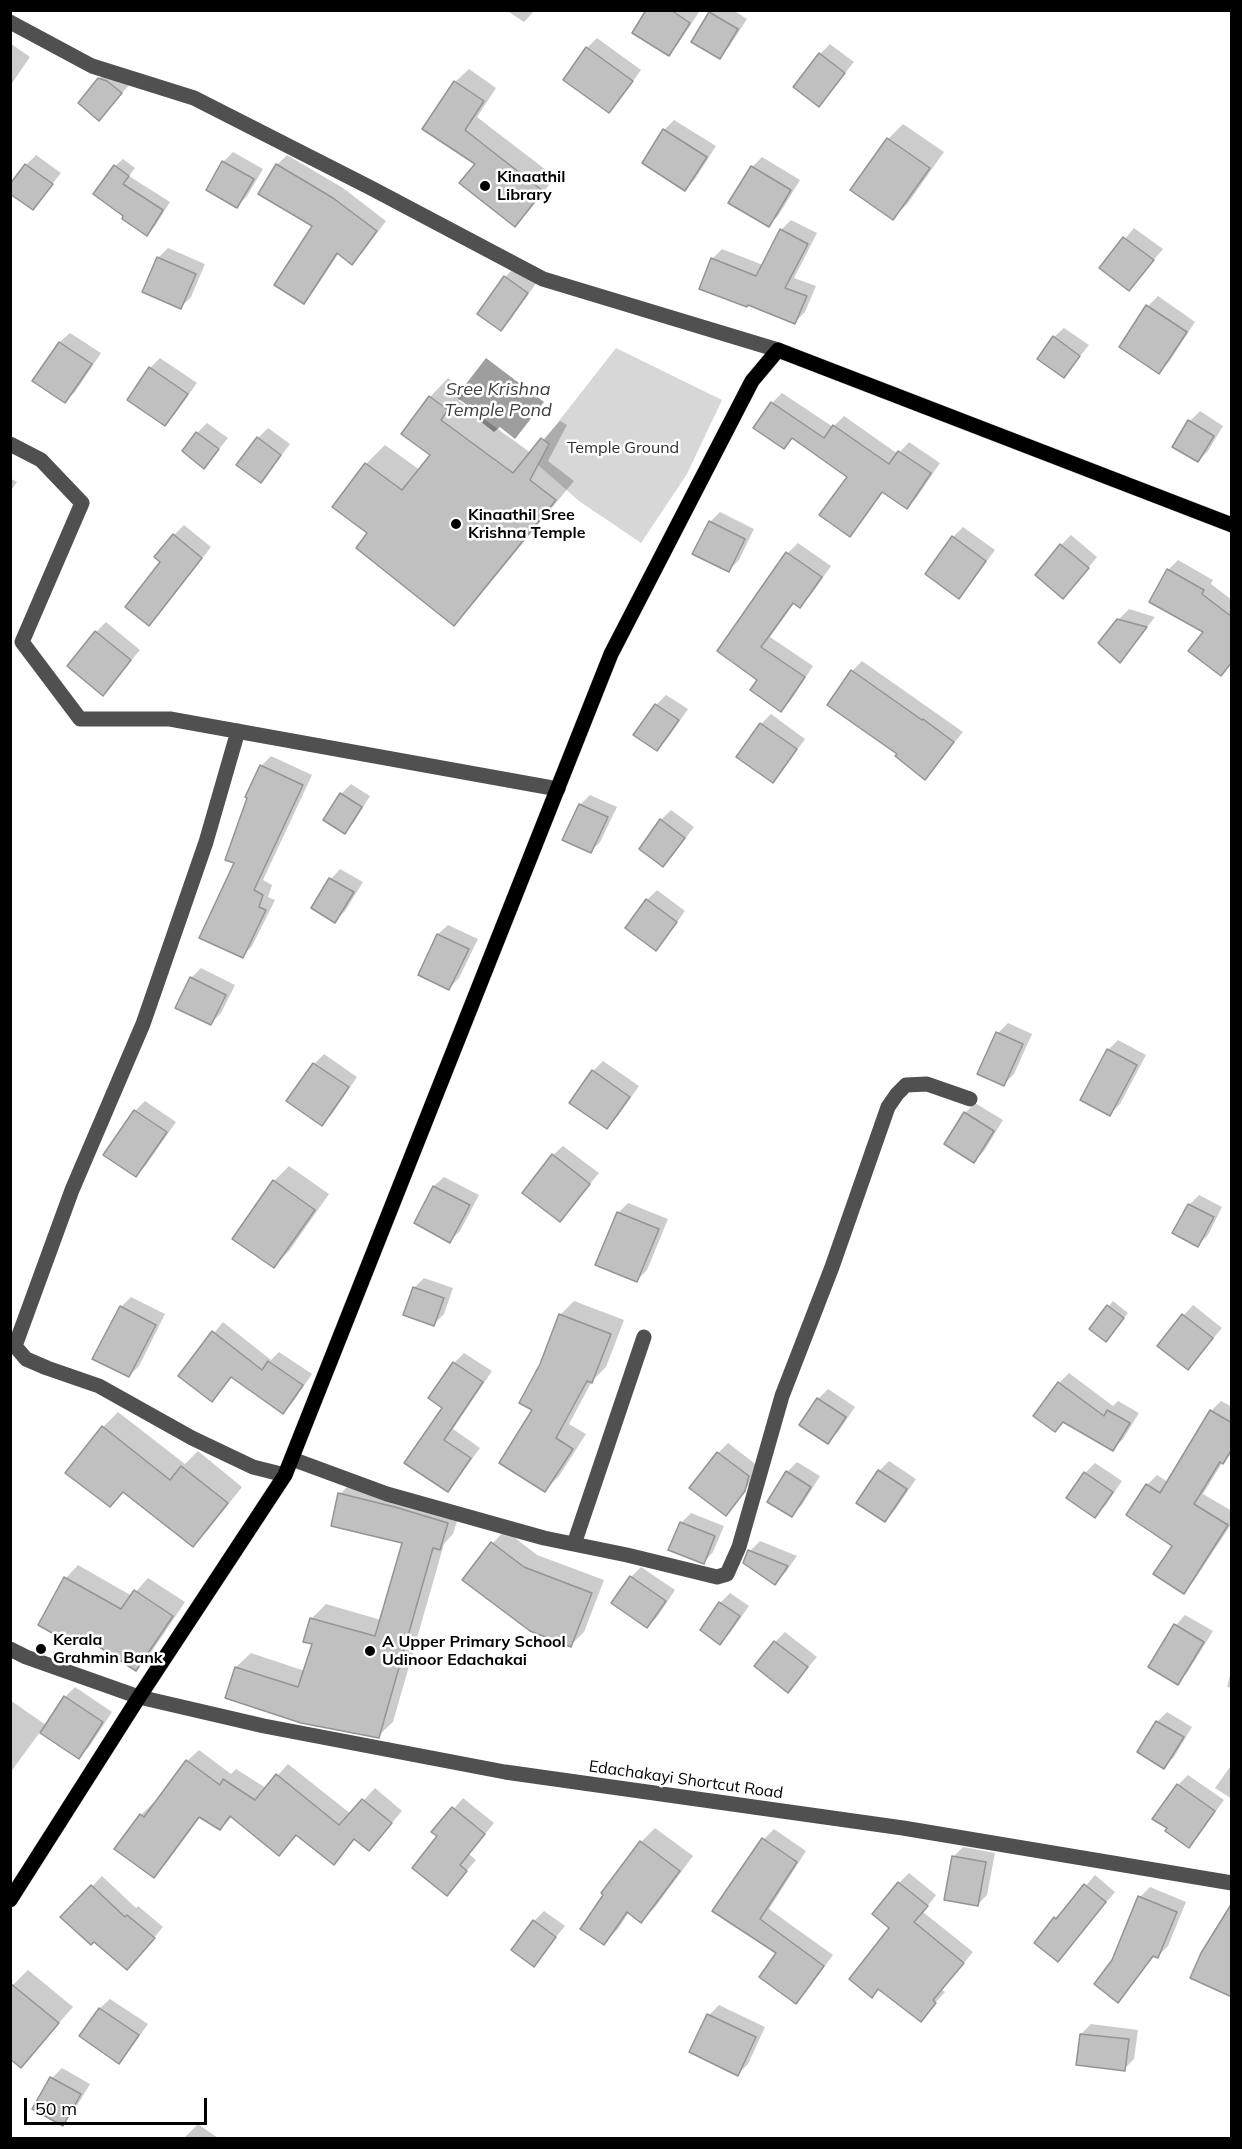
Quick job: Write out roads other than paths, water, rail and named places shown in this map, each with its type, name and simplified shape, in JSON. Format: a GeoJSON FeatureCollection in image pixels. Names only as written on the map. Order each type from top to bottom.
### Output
{"type":"FeatureCollection","features":[{"type":"Feature","properties":{"kind":"main road"},"geometry":{"type":"LineString","coordinates":[[10,1900],[139,1697],[285,1475],[611,654],[752,381],[778,350],[1232,525]]}},
{"type":"Feature","properties":{"kind":"street"},"geometry":{"type":"LineString","coordinates":[[10,22],[92,66],[194,98],[543,279],[778,350]]}},
{"type":"Feature","properties":{"kind":"street"},"geometry":{"type":"LineString","coordinates":[[10,444],[41,460],[82,503],[22,642],[80,719],[170,718],[558,789]]}},
{"type":"Feature","properties":{"kind":"street"},"geometry":{"type":"LineString","coordinates":[[238,731],[206,842],[143,1024],[72,1190],[15,1346],[26,1359],[99,1386],[192,1438],[254,1467],[285,1475]]}},
{"type":"Feature","properties":{"kind":"street"},"geometry":{"type":"LineString","coordinates":[[292,1459],[387,1494],[544,1538],[717,1576],[727,1574],[739,1547],[782,1396],[832,1267],[888,1107],[906,1084],[927,1083],[970,1099]]}},
{"type":"Feature","properties":{"kind":"street"},"geometry":{"type":"LineString","coordinates":[[574,1544],[644,1336]]}},
{"type":"Feature","properties":{"kind":"street","name":"Edachakayi Shortcut Road"},"geometry":{"type":"LineString","coordinates":[[10,1648],[26,1657],[139,1697],[264,1726],[505,1772],[903,1828],[1232,1883]]}},
{"type":"Feature","properties":{"kind":"water","name":"Sree Krishna Temple Pond"},"geometry":{"type":"Polygon","coordinates":[[[486,358],[544,402],[515,439],[500,427],[494,432],[471,414],[474,410],[456,397],[486,358]]]}},
{"type":"Feature","properties":{"kind":"place","name":"Kinaathil Library"},"geometry":{"type":"Point","coordinates":[485,186]}},
{"type":"Feature","properties":{"kind":"place","name":"Kinaathil Sree Krishna Temple"},"geometry":{"type":"Point","coordinates":[456,524]}},
{"type":"Feature","properties":{"kind":"place","name":"Kerala Grahmin Bank"},"geometry":{"type":"Point","coordinates":[41,1649]}},
{"type":"Feature","properties":{"kind":"place","name":"A Upper Primary School Udinoor Edachakai"},"geometry":{"type":"Point","coordinates":[370,1651]}},
{"type":"Feature","properties":{"kind":"park label","name":"Temple Ground"},"geometry":{"type":"Point","coordinates":[623,448]}}]}
